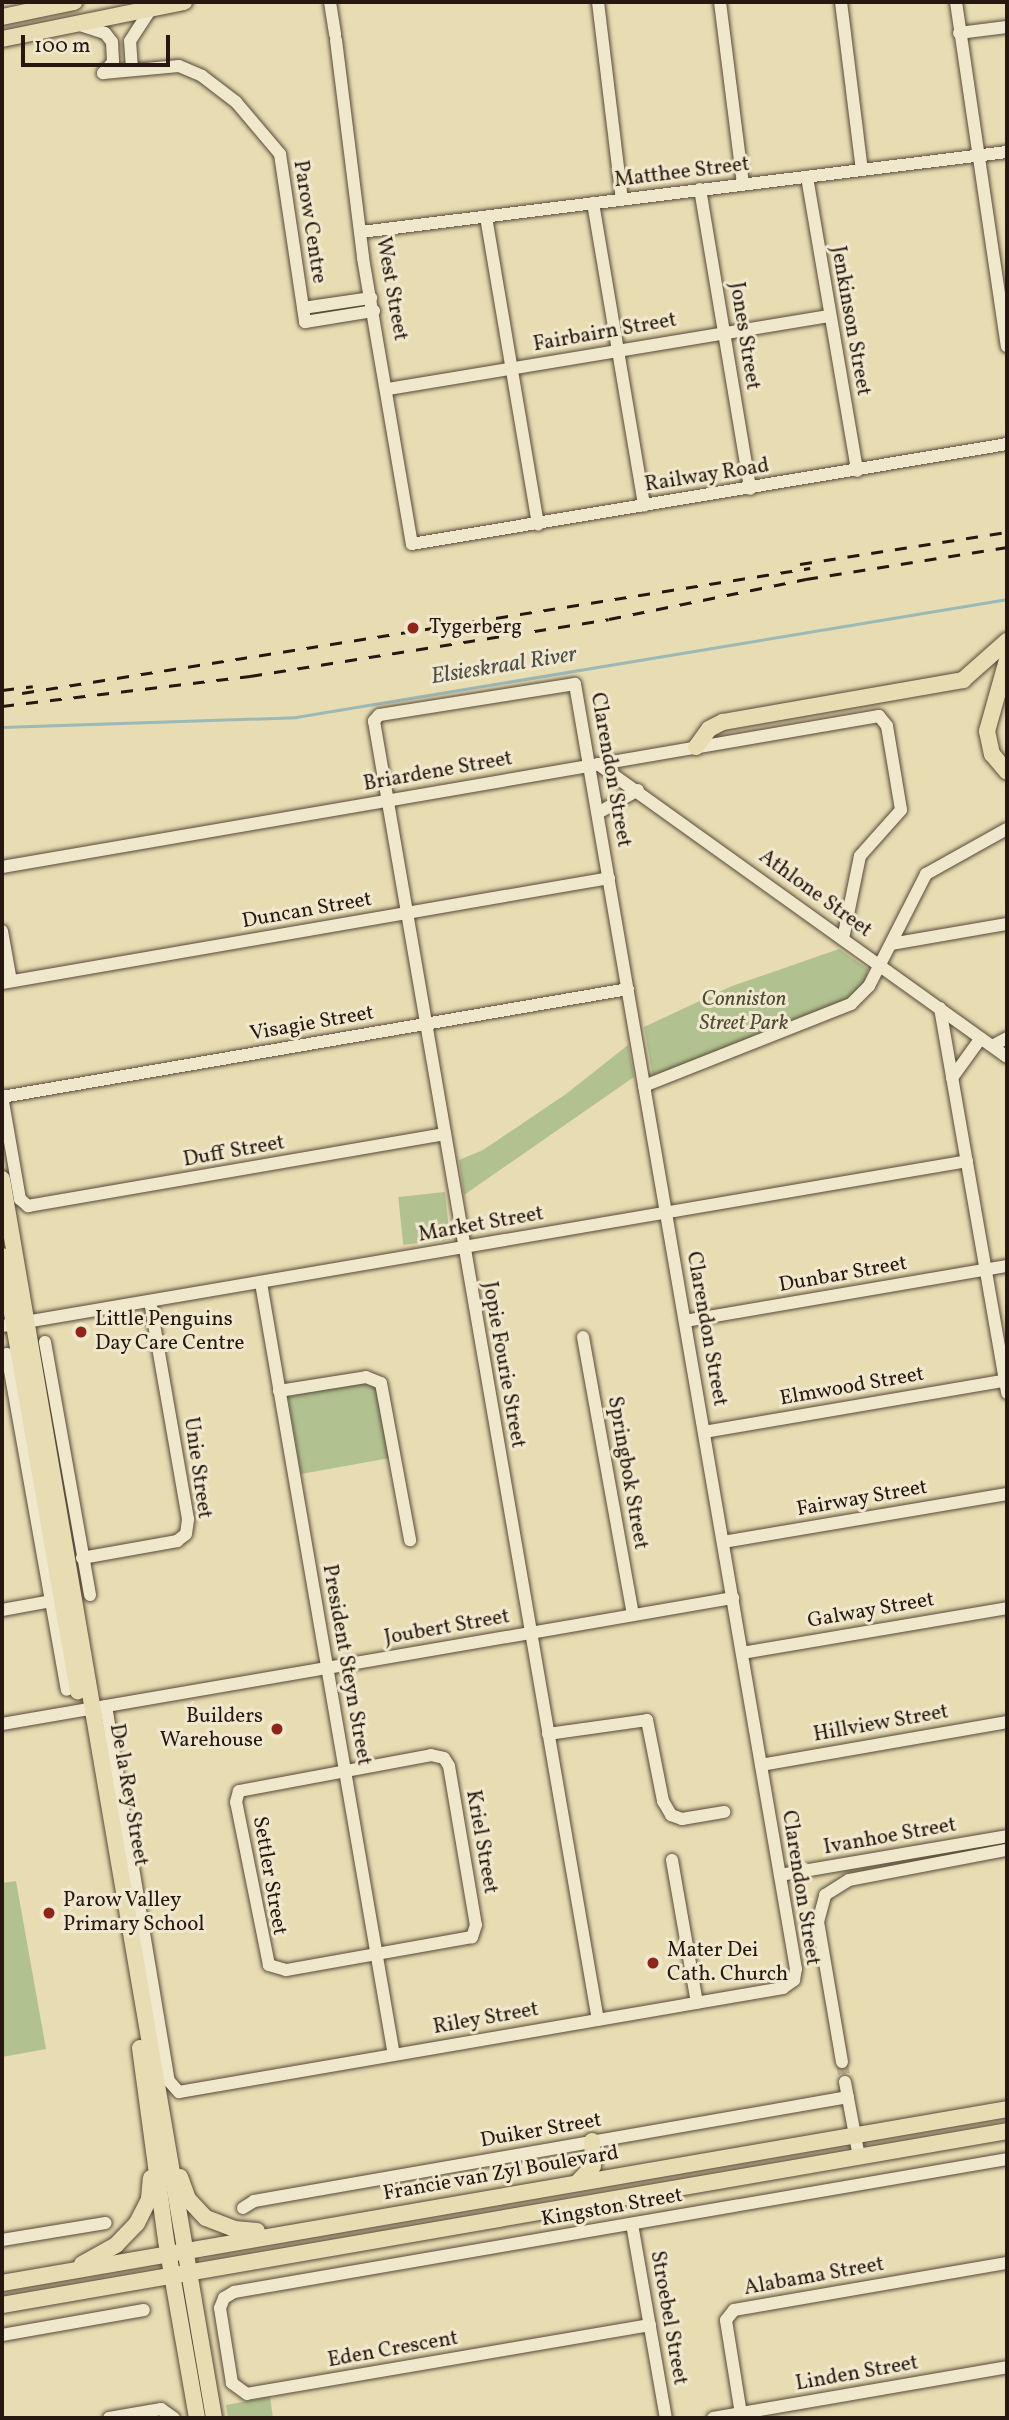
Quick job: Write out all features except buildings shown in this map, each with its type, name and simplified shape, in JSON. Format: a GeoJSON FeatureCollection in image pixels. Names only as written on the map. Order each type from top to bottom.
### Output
{"type":"FeatureCollection","features":[{"type":"Feature","properties":{"kind":"main road"},"geometry":{"type":"LineString","coordinates":[[2,17],[74,2]]}},
{"type":"Feature","properties":{"kind":"main road"},"geometry":{"type":"LineString","coordinates":[[2,39],[184,2]]}},
{"type":"Feature","properties":{"kind":"main road"},"geometry":{"type":"LineString","coordinates":[[696,747],[709,729],[723,722],[962,680],[1007,641]]}},
{"type":"Feature","properties":{"kind":"main road"},"geometry":{"type":"LineString","coordinates":[[1007,660],[987,731],[992,754],[1007,772]]}},
{"type":"Feature","properties":{"kind":"main road","name":"De la Rey Street"},"geometry":{"type":"LineString","coordinates":[[2,1179],[14,1324]]}},
{"type":"Feature","properties":{"kind":"main road","name":"De la Rey Street"},"geometry":{"type":"LineString","coordinates":[[2,1256],[93,1708],[138,2028],[176,2252],[214,2418]]}},
{"type":"Feature","properties":{"kind":"main road","name":"Francie van Zyl Boulevard"},"geometry":{"type":"LineString","coordinates":[[2,2283],[1007,2109]]}},
{"type":"Feature","properties":{"kind":"main road","name":"Francie van Zyl Boulevard"},"geometry":{"type":"LineString","coordinates":[[2,2305],[1007,2131]]}},
{"type":"Feature","properties":{"kind":"main road"},"geometry":{"type":"LineString","coordinates":[[577,2183],[593,2166],[592,2141]]}},
{"type":"Feature","properties":{"kind":"main road"},"geometry":{"type":"LineString","coordinates":[[159,2143],[188,2199],[206,2218],[244,2231],[329,2226]]}},
{"type":"Feature","properties":{"kind":"main road"},"geometry":{"type":"LineString","coordinates":[[60,2273],[116,2245],[138,2223],[149,2199],[159,2143]]}},
{"type":"Feature","properties":{"kind":"main road","name":"De la Rey Street"},"geometry":{"type":"LineString","coordinates":[[181,2276],[197,2418]]}},
{"type":"Feature","properties":{"kind":"street","name":"West Street"},"geometry":{"type":"LineString","coordinates":[[330,2],[370,298],[388,389],[412,544]]}},
{"type":"Feature","properties":{"kind":"street"},"geometry":{"type":"LineString","coordinates":[[598,2],[622,199]]}},
{"type":"Feature","properties":{"kind":"street"},"geometry":{"type":"LineString","coordinates":[[720,2],[743,184]]}},
{"type":"Feature","properties":{"kind":"street"},"geometry":{"type":"LineString","coordinates":[[841,2],[862,170]]}},
{"type":"Feature","properties":{"kind":"street"},"geometry":{"type":"LineString","coordinates":[[956,2],[1007,346]]}},
{"type":"Feature","properties":{"kind":"street"},"geometry":{"type":"LineString","coordinates":[[132,69],[130,52],[134,30],[151,9]]}},
{"type":"Feature","properties":{"kind":"street"},"geometry":{"type":"LineString","coordinates":[[79,25],[105,33],[113,42],[113,62],[103,73],[147,66]]}},
{"type":"Feature","properties":{"kind":"street"},"geometry":{"type":"LineString","coordinates":[[959,33],[1007,27]]}},
{"type":"Feature","properties":{"kind":"street"},"geometry":{"type":"LineString","coordinates":[[130,52],[147,66]]}},
{"type":"Feature","properties":{"kind":"street","name":"Parow Centre"},"geometry":{"type":"LineString","coordinates":[[147,66],[178,66],[202,76],[236,102],[280,154],[305,322],[374,311]]}},
{"type":"Feature","properties":{"kind":"street","name":"Matthee Street"},"geometry":{"type":"LineString","coordinates":[[362,232],[1007,152]]}},
{"type":"Feature","properties":{"kind":"street","name":"Jenkinson Street"},"geometry":{"type":"LineString","coordinates":[[807,177],[857,471]]}},
{"type":"Feature","properties":{"kind":"street","name":"Jones Street"},"geometry":{"type":"LineString","coordinates":[[700,189],[750,489]]}},
{"type":"Feature","properties":{"kind":"street"},"geometry":{"type":"LineString","coordinates":[[593,203],[644,506]]}},
{"type":"Feature","properties":{"kind":"street"},"geometry":{"type":"LineString","coordinates":[[486,218],[538,525]]}},
{"type":"Feature","properties":{"kind":"street"},"geometry":{"type":"LineString","coordinates":[[303,308],[370,298]]}},
{"type":"Feature","properties":{"kind":"street","name":"Fairbairn Street"},"geometry":{"type":"LineString","coordinates":[[388,389],[829,316]]}},
{"type":"Feature","properties":{"kind":"street","name":"Railway Road"},"geometry":{"type":"LineString","coordinates":[[412,544],[538,525],[1007,444]]}},
{"type":"Feature","properties":{"kind":"street","name":"Jopie Fourie Street"},"geometry":{"type":"LineString","coordinates":[[575,684],[374,717],[463,1248],[598,2020]]}},
{"type":"Feature","properties":{"kind":"street","name":"Clarendon Street"},"geometry":{"type":"LineString","coordinates":[[575,684],[594,765],[598,813],[796,1969],[794,1980]]}},
{"type":"Feature","properties":{"kind":"street","name":"Briardene Street"},"geometry":{"type":"LineString","coordinates":[[2,867],[696,747],[882,718],[887,726],[901,813],[860,856],[843,939]]}},
{"type":"Feature","properties":{"kind":"street","name":"Athlone Street"},"geometry":{"type":"LineString","coordinates":[[594,765],[638,790],[1007,1057]]}},
{"type":"Feature","properties":{"kind":"street"},"geometry":{"type":"LineString","coordinates":[[598,813],[638,790]]}},
{"type":"Feature","properties":{"kind":"street"},"geometry":{"type":"LineString","coordinates":[[645,1086],[851,1004],[865,991],[930,870],[1007,829]]}},
{"type":"Feature","properties":{"kind":"street","name":"Duncan Street"},"geometry":{"type":"LineString","coordinates":[[6,982],[609,878]]}},
{"type":"Feature","properties":{"kind":"street"},"geometry":{"type":"LineString","coordinates":[[891,944],[1007,924]]}},
{"type":"Feature","properties":{"kind":"street"},"geometry":{"type":"LineString","coordinates":[[2,931],[6,982]]}},
{"type":"Feature","properties":{"kind":"street","name":"Visagie Street"},"geometry":{"type":"LineString","coordinates":[[2,1096],[628,989]]}},
{"type":"Feature","properties":{"kind":"street"},"geometry":{"type":"LineString","coordinates":[[940,1008],[1007,1384]]}},
{"type":"Feature","properties":{"kind":"street"},"geometry":{"type":"LineString","coordinates":[[952,1078],[987,1042],[1007,1038]]}},
{"type":"Feature","properties":{"kind":"street","name":"Duff Street"},"geometry":{"type":"LineString","coordinates":[[2,1096],[20,1199],[28,1206],[445,1134]]}},
{"type":"Feature","properties":{"kind":"street","name":"Market Street"},"geometry":{"type":"LineString","coordinates":[[14,1324],[967,1161]]}},
{"type":"Feature","properties":{"kind":"street","name":"Dunbar Street"},"geometry":{"type":"LineString","coordinates":[[685,1321],[1007,1266]]}},
{"type":"Feature","properties":{"kind":"street","name":"President Steyn Street"},"geometry":{"type":"LineString","coordinates":[[261,1283],[394,2055]]}},
{"type":"Feature","properties":{"kind":"street","name":"Unie Street"},"geometry":{"type":"LineString","coordinates":[[82,1558],[177,1542],[186,1534],[188,1519],[150,1302]]}},
{"type":"Feature","properties":{"kind":"street","name":"Springbok Street"},"geometry":{"type":"LineString","coordinates":[[583,1337],[633,1615]]}},
{"type":"Feature","properties":{"kind":"street"},"geometry":{"type":"LineString","coordinates":[[45,1342],[90,1595]]}},
{"type":"Feature","properties":{"kind":"street"},"geometry":{"type":"LineString","coordinates":[[7,1354],[67,1690]]}},
{"type":"Feature","properties":{"kind":"street"},"geometry":{"type":"LineString","coordinates":[[279,1391],[366,1377],[381,1383],[410,1540]]}},
{"type":"Feature","properties":{"kind":"street","name":"Elmwood Street"},"geometry":{"type":"LineString","coordinates":[[704,1432],[1007,1384]]}},
{"type":"Feature","properties":{"kind":"street","name":"Fairway Street"},"geometry":{"type":"LineString","coordinates":[[723,1542],[1007,1494]]}},
{"type":"Feature","properties":{"kind":"street","name":"Joubert Street"},"geometry":{"type":"LineString","coordinates":[[2,1724],[733,1598]]}},
{"type":"Feature","properties":{"kind":"street"},"geometry":{"type":"LineString","coordinates":[[2,1610],[52,1601]]}},
{"type":"Feature","properties":{"kind":"street","name":"Galway Street"},"geometry":{"type":"LineString","coordinates":[[742,1653],[1007,1608]]}},
{"type":"Feature","properties":{"kind":"street","name":"De la Rey Street"},"geometry":{"type":"LineString","coordinates":[[93,1708],[169,2081],[172,2089],[182,2092]]}},
{"type":"Feature","properties":{"kind":"street"},"geometry":{"type":"LineString","coordinates":[[548,1734],[647,1720],[663,1801],[671,1815],[682,1819],[724,1812]]}},
{"type":"Feature","properties":{"kind":"street","name":"Hillview Street"},"geometry":{"type":"LineString","coordinates":[[761,1765],[1007,1722]]}},
{"type":"Feature","properties":{"kind":"street","name":"Kriel Street"},"geometry":{"type":"LineString","coordinates":[[345,1769],[435,1755],[449,1766],[475,1932],[465,1940],[377,1955]]}},
{"type":"Feature","properties":{"kind":"street","name":"Settler Street"},"geometry":{"type":"LineString","coordinates":[[345,1769],[246,1786],[239,1791],[236,1802],[269,1965],[286,1969],[377,1955]]}},
{"type":"Feature","properties":{"kind":"street","name":"Ivanhoe Street"},"geometry":{"type":"LineString","coordinates":[[780,1875],[1007,1836]]}},
{"type":"Feature","properties":{"kind":"street"},"geometry":{"type":"LineString","coordinates":[[842,2062],[818,1922],[825,1895],[849,1880],[1007,1850]]}},
{"type":"Feature","properties":{"kind":"street"},"geometry":{"type":"LineString","coordinates":[[673,1860],[697,2003]]}},
{"type":"Feature","properties":{"kind":"street","name":"Riley Street"},"geometry":{"type":"LineString","coordinates":[[182,2092],[783,1988],[794,1980]]}},
{"type":"Feature","properties":{"kind":"street"},"geometry":{"type":"LineString","coordinates":[[845,2082],[859,2157]]}},
{"type":"Feature","properties":{"kind":"street","name":"Duiker Street"},"geometry":{"type":"LineString","coordinates":[[243,2208],[254,2201],[848,2097]]}},
{"type":"Feature","properties":{"kind":"street","name":"Kingston Street"},"geometry":{"type":"LineString","coordinates":[[224,2298],[234,2292],[1007,2159]]}},
{"type":"Feature","properties":{"kind":"street"},"geometry":{"type":"LineString","coordinates":[[2,2240],[106,2223]]}},
{"type":"Feature","properties":{"kind":"street","name":"Stroebel Street"},"geometry":{"type":"LineString","coordinates":[[632,2224],[666,2418]]}},
{"type":"Feature","properties":{"kind":"street","name":"Alabama Street"},"geometry":{"type":"LineString","coordinates":[[747,2415],[726,2320],[734,2310],[1007,2263]]}},
{"type":"Feature","properties":{"kind":"street","name":"Eden Crescent"},"geometry":{"type":"LineString","coordinates":[[224,2298],[220,2312],[232,2380],[238,2391],[247,2394],[650,2325]]}},
{"type":"Feature","properties":{"kind":"street"},"geometry":{"type":"LineString","coordinates":[[2,2335],[144,2310]]}},
{"type":"Feature","properties":{"kind":"street","name":"Linden Street"},"geometry":{"type":"LineString","coordinates":[[713,2418],[747,2415],[1007,2367]]}},
{"type":"Feature","properties":{"kind":"street"},"geometry":{"type":"LineString","coordinates":[[109,2418],[161,2409],[174,2418]]}},
{"type":"Feature","properties":{"kind":"green space","name":"Conniston Street Park"},"geometry":{"type":"Polygon","coordinates":[[[839,949],[868,969],[865,983],[851,998],[653,1078],[644,1027],[732,986],[839,949]]]}},
{"type":"Feature","properties":{"kind":"green space"},"geometry":{"type":"Polygon","coordinates":[[[628,1045],[634,1077],[464,1195],[459,1160],[483,1150],[566,1094],[628,1045]]]}},
{"type":"Feature","properties":{"kind":"green space"},"geometry":{"type":"Polygon","coordinates":[[[445,1192],[450,1240],[403,1245],[398,1197],[445,1192]]]}},
{"type":"Feature","properties":{"kind":"green space"},"geometry":{"type":"Polygon","coordinates":[[[365,1381],[376,1386],[390,1458],[301,1474],[288,1397],[365,1381]]]}},
{"type":"Feature","properties":{"kind":"green space"},"geometry":{"type":"Polygon","coordinates":[[[16,1881],[46,2049],[2,2057],[2,1883],[16,1881]]]}},
{"type":"Feature","properties":{"kind":"green space"},"geometry":{"type":"Polygon","coordinates":[[[270,2397],[273,2418],[228,2418],[226,2405],[270,2397]]]}},
{"type":"Feature","properties":{"kind":"waterway","name":"Elsieskraal River"},"geometry":{"type":"LineString","coordinates":[[2,727],[296,717],[1007,599]]}},
{"type":"Feature","properties":{"kind":"tunnel"},"geometry":{"type":"LineString","coordinates":[[842,2062],[845,2082]]}},
{"type":"Feature","properties":{"kind":"railway"},"geometry":{"type":"LineString","coordinates":[[800,564],[1007,532]]}},
{"type":"Feature","properties":{"kind":"railway"},"geometry":{"type":"LineString","coordinates":[[2,706],[250,676],[609,619],[806,579],[1007,547]]}},
{"type":"Feature","properties":{"kind":"railway"},"geometry":{"type":"LineString","coordinates":[[22,693],[810,568]]}},
{"type":"Feature","properties":{"kind":"railway"},"geometry":{"type":"LineString","coordinates":[[2,690],[33,686]]}},
{"type":"Feature","properties":{"kind":"place","name":"Tygerberg"},"geometry":{"type":"Point","coordinates":[413,628]}},
{"type":"Feature","properties":{"kind":"place","name":"Little Penguins Day Care Centre"},"geometry":{"type":"Point","coordinates":[81,1332]}},
{"type":"Feature","properties":{"kind":"place","name":"Builders Warehouse"},"geometry":{"type":"Point","coordinates":[277,1729]}},
{"type":"Feature","properties":{"kind":"place","name":"Parow Valley Primary School"},"geometry":{"type":"Point","coordinates":[49,1913]}},
{"type":"Feature","properties":{"kind":"place","name":"Mater Dei Cath. Church"},"geometry":{"type":"Point","coordinates":[653,1963]}}]}
